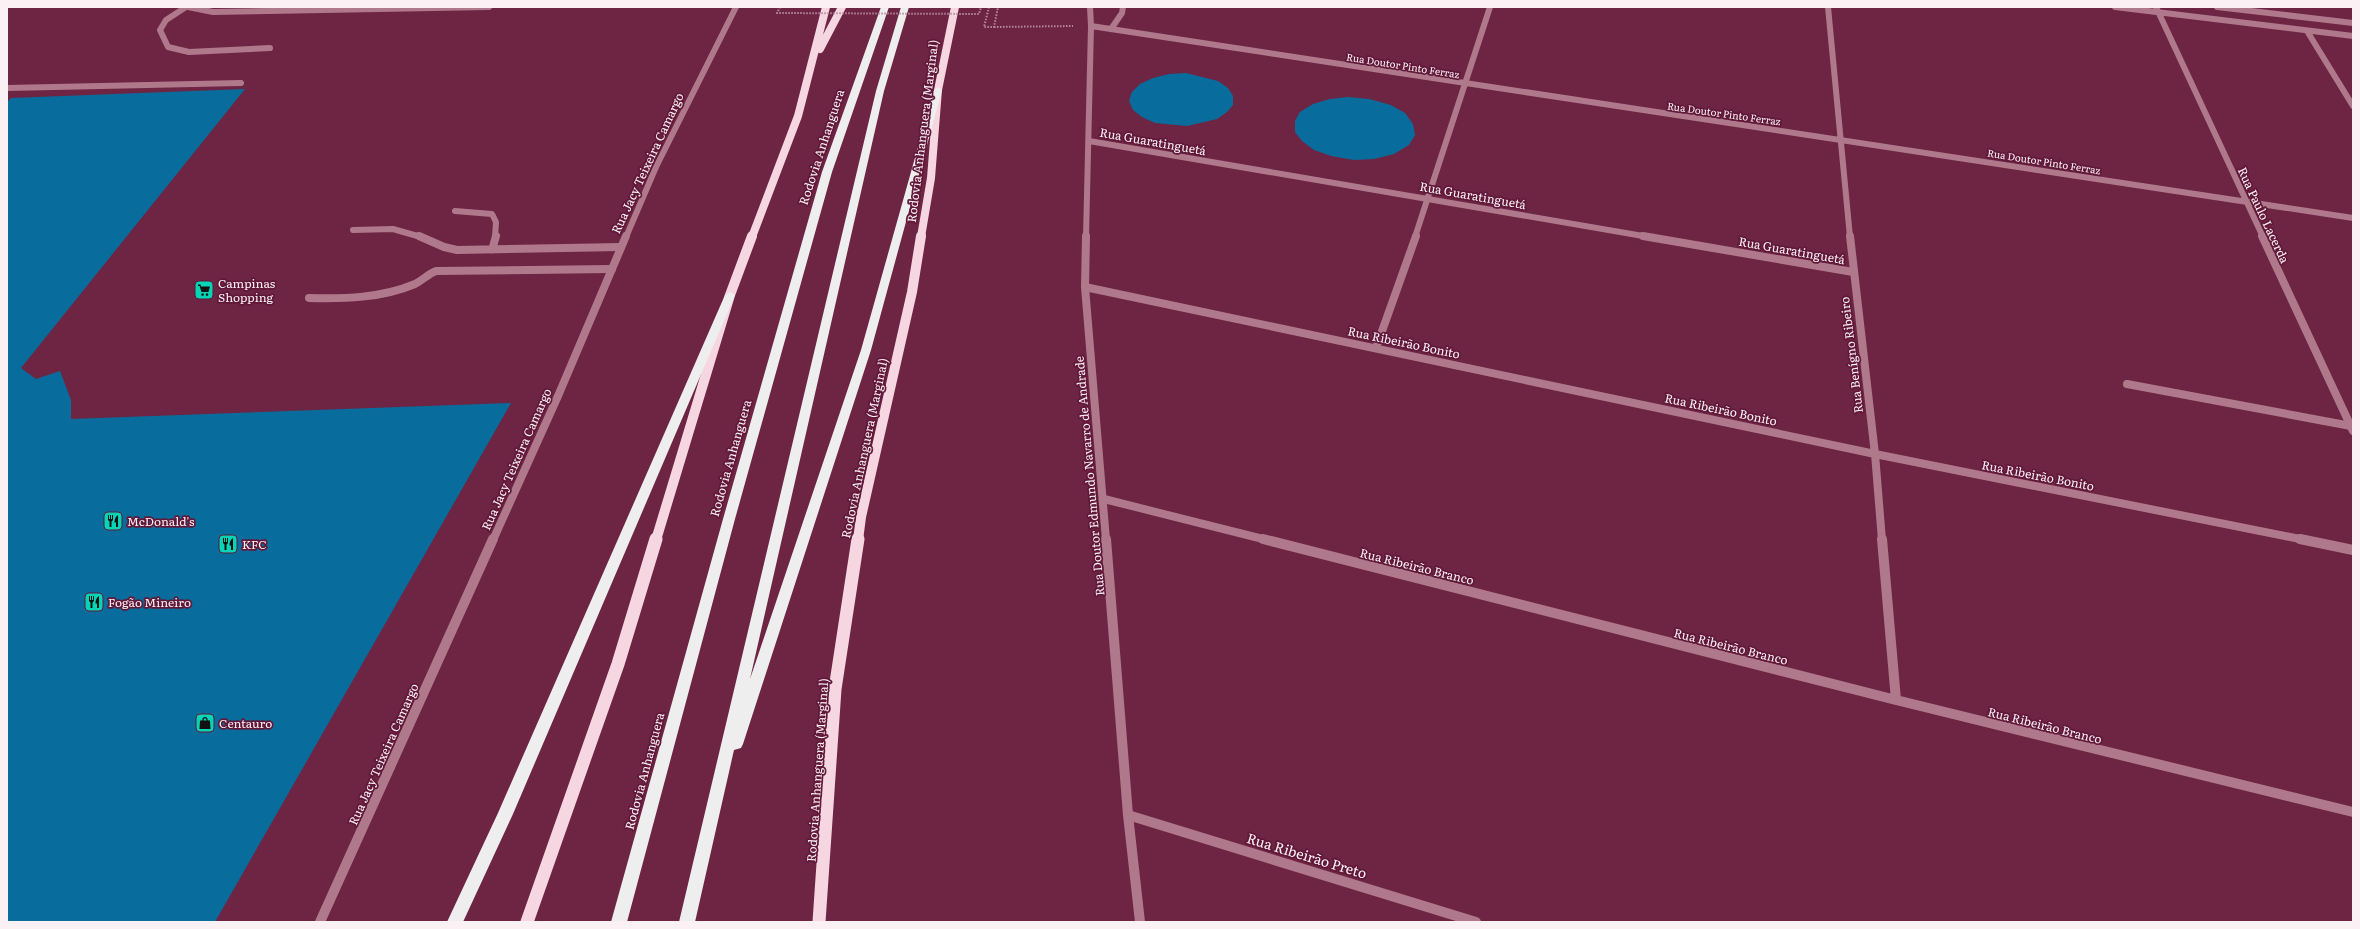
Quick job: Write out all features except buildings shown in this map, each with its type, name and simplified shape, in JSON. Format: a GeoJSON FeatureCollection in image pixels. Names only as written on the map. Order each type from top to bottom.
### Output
{"type":"FeatureCollection","features":[{"type":"Feature","properties":{"kind":"highway"},"geometry":{"type":"LineString","coordinates":[[454,922],[504,814],[730,295],[789,144],[826,7]]}},
{"type":"Feature","properties":{"kind":"highway"},"geometry":{"type":"LineString","coordinates":[[810,69],[842,7]]}},
{"type":"Feature","properties":{"kind":"highway","name":"Rodovia Anhanguera"},"geometry":{"type":"LineString","coordinates":[[619,922],[729,519],[827,172],[885,7]]}},
{"type":"Feature","properties":{"kind":"highway"},"geometry":{"type":"LineString","coordinates":[[687,922],[714,812],[880,91],[905,7]]}},
{"type":"Feature","properties":{"kind":"highway","name":"Rodovia Anhanguera (Marginal)"},"geometry":{"type":"LineString","coordinates":[[819,922],[835,689],[848,614],[861,517],[912,292],[931,178],[938,90],[954,7]]}},
{"type":"Feature","properties":{"kind":"highway"},"geometry":{"type":"LineString","coordinates":[[714,812],[866,350],[938,90]]}},
{"type":"Feature","properties":{"kind":"highway"},"geometry":{"type":"LineString","coordinates":[[527,922],[618,664],[730,295]]}},
{"type":"Feature","properties":{"kind":"street"},"geometry":{"type":"LineString","coordinates":[[270,48],[189,52],[168,47],[160,30],[166,20],[187,7],[213,12],[489,7]]}},
{"type":"Feature","properties":{"kind":"street","name":"Rua Jacy Teixeira Camargo"},"geometry":{"type":"LineString","coordinates":[[320,922],[558,396],[621,247],[666,146],[736,7]]}},
{"type":"Feature","properties":{"kind":"street","name":"Rua Doutor Edmundo Navarro de Andrade"},"geometry":{"type":"LineString","coordinates":[[1090,7],[1089,141],[1085,287],[1104,499],[1128,816],[1140,922]]}},
{"type":"Feature","properties":{"kind":"street"},"geometry":{"type":"LineString","coordinates":[[1111,29],[1122,13],[1123,7]]}},
{"type":"Feature","properties":{"kind":"street"},"geometry":{"type":"LineString","coordinates":[[1376,348],[1430,199],[1490,7]]}},
{"type":"Feature","properties":{"kind":"street","name":"Rua Benígno Ribeiro"},"geometry":{"type":"LineString","coordinates":[[1828,7],[1839,139],[1875,454],[1896,700]]}},
{"type":"Feature","properties":{"kind":"street"},"geometry":{"type":"LineString","coordinates":[[2115,7],[2158,10],[2353,36]]}},
{"type":"Feature","properties":{"kind":"street"},"geometry":{"type":"LineString","coordinates":[[2217,7],[2353,23]]}},
{"type":"Feature","properties":{"kind":"street","name":"Rua Paulo Lacerda"},"geometry":{"type":"LineString","coordinates":[[2158,10],[2352,429]]}},
{"type":"Feature","properties":{"kind":"street","name":"Rua Doutor Pinto Ferraz"},"geometry":{"type":"LineString","coordinates":[[1091,26],[2353,218]]}},
{"type":"Feature","properties":{"kind":"street"},"geometry":{"type":"LineString","coordinates":[[2307,31],[2353,106]]}},
{"type":"Feature","properties":{"kind":"street"},"geometry":{"type":"LineString","coordinates":[[7,88],[241,83]]}},
{"type":"Feature","properties":{"kind":"street","name":"Rua Guaratinguetá"},"geometry":{"type":"LineString","coordinates":[[1089,141],[1853,272]]}},
{"type":"Feature","properties":{"kind":"street"},"geometry":{"type":"LineString","coordinates":[[455,211],[492,214],[495,217],[497,231],[492,250]]}},
{"type":"Feature","properties":{"kind":"street"},"geometry":{"type":"LineString","coordinates":[[353,230],[404,230],[445,249],[492,250],[621,247]]}},
{"type":"Feature","properties":{"kind":"street"},"geometry":{"type":"LineString","coordinates":[[310,298],[362,298],[416,283],[427,274],[436,271],[612,269]]}},
{"type":"Feature","properties":{"kind":"street","name":"Rua Ribeirão Bonito"},"geometry":{"type":"LineString","coordinates":[[1085,287],[1875,454],[2353,550]]}},
{"type":"Feature","properties":{"kind":"street"},"geometry":{"type":"LineString","coordinates":[[2127,384],[2352,429]]}},
{"type":"Feature","properties":{"kind":"street","name":"Rua Ribeirão Branco"},"geometry":{"type":"LineString","coordinates":[[1104,499],[1896,700],[2353,812]]}},
{"type":"Feature","properties":{"kind":"street","name":"Rua Ribeirão Preto"},"geometry":{"type":"LineString","coordinates":[[1128,816],[1476,922]]}},
{"type":"Feature","properties":{"kind":"path"},"geometry":{"type":"LineString","coordinates":[[780,7],[777,13],[979,14],[980,7]]}},
{"type":"Feature","properties":{"kind":"path"},"geometry":{"type":"LineString","coordinates":[[988,7],[984,27],[1091,26]]}},
{"type":"Feature","properties":{"kind":"path"},"geometry":{"type":"LineString","coordinates":[[994,27],[998,7]]}},
{"type":"Feature","properties":{"kind":"place","name":"Campinas Shopping"},"geometry":{"type":"Point","coordinates":[204,290]}},
{"type":"Feature","properties":{"kind":"place","name":"McDonald's"},"geometry":{"type":"Point","coordinates":[113,521]}},
{"type":"Feature","properties":{"kind":"place","name":"KFC"},"geometry":{"type":"Point","coordinates":[228,544]}},
{"type":"Feature","properties":{"kind":"place","name":"Fogão Mineiro"},"geometry":{"type":"Point","coordinates":[94,602]}},
{"type":"Feature","properties":{"kind":"place","name":"Centauro"},"geometry":{"type":"Point","coordinates":[205,723]}}]}
